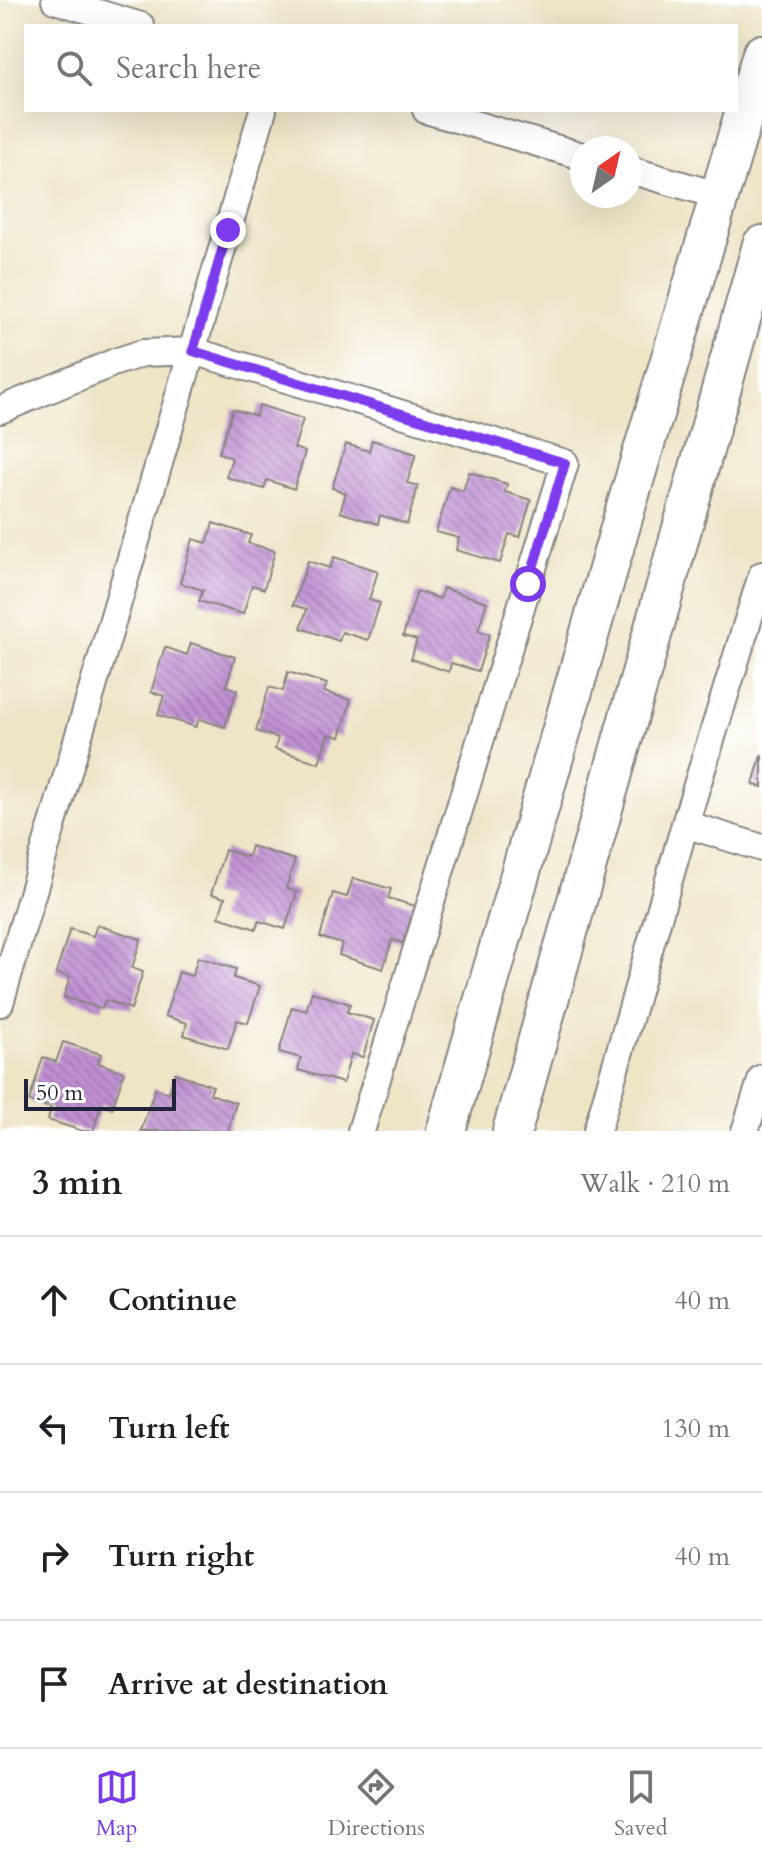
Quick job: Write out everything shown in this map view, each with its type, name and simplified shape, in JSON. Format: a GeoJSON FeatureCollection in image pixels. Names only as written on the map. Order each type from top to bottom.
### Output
{"type":"FeatureCollection","features":[{"type":"Feature","properties":{"kind":"highway"},"geometry":{"type":"LineString","coordinates":[[446,1131],[627,504],[762,54]]}},
{"type":"Feature","properties":{"kind":"highway"},"geometry":{"type":"LineString","coordinates":[[515,1130],[762,245]]}},
{"type":"Feature","properties":{"kind":"street"},"geometry":{"type":"LineString","coordinates":[[64,1],[135,24]]}},
{"type":"Feature","properties":{"kind":"street"},"geometry":{"type":"LineString","coordinates":[[0,1003],[262,112]]}},
{"type":"Feature","properties":{"kind":"street"},"geometry":{"type":"LineString","coordinates":[[433,112],[570,152]]}},
{"type":"Feature","properties":{"kind":"street"},"geometry":{"type":"LineString","coordinates":[[642,173],[720,196]]}},
{"type":"Feature","properties":{"kind":"street"},"geometry":{"type":"LineString","coordinates":[[0,410],[143,353],[193,351],[565,463],[361,1131]]}},
{"type":"Feature","properties":{"kind":"street"},"geometry":{"type":"LineString","coordinates":[[597,1131],[685,824],[762,575]]}},
{"type":"Feature","properties":{"kind":"street"},"geometry":{"type":"LineString","coordinates":[[685,824],[762,848]]}},
{"type":"Feature","properties":{"kind":"street"},"geometry":{"type":"LineString","coordinates":[[745,1131],[762,1078]]}},
{"type":"Feature","properties":{"kind":"building"},"geometry":{"type":"Polygon","coordinates":[[[259,405],[303,419],[294,448],[305,452],[294,489],[267,480],[264,489],[226,477],[232,458],[219,453],[233,409],[256,416],[259,405]]]}},
{"type":"Feature","properties":{"kind":"building"},"geometry":{"type":"Polygon","coordinates":[[[372,440],[416,454],[407,483],[418,486],[407,524],[380,515],[378,524],[340,512],[346,493],[332,488],[346,444],[369,451],[372,440]]]}},
{"type":"Feature","properties":{"kind":"building"},"geometry":{"type":"Polygon","coordinates":[[[469,472],[507,484],[505,492],[531,500],[520,537],[509,534],[500,563],[456,550],[459,538],[436,532],[450,487],[463,491],[469,472]]]}},
{"type":"Feature","properties":{"kind":"building"},"geometry":{"type":"Polygon","coordinates":[[[213,523],[251,535],[248,543],[275,551],[264,589],[252,585],[243,614],[199,601],[203,590],[180,583],[193,539],[207,543],[213,523]]]}},
{"type":"Feature","properties":{"kind":"building"},"geometry":{"type":"Polygon","coordinates":[[[334,557],[378,571],[369,600],[380,603],[368,640],[342,632],[339,641],[301,628],[307,609],[293,605],[308,561],[330,568],[334,557]]]}},
{"type":"Feature","properties":{"kind":"building"},"geometry":{"type":"Polygon","coordinates":[[[443,588],[487,602],[478,631],[490,634],[478,671],[451,663],[449,672],[411,659],[417,640],[403,636],[417,591],[440,599],[443,588]]]}},
{"type":"Feature","properties":{"kind":"building"},"geometry":{"type":"Polygon","coordinates":[[[191,643],[235,657],[226,686],[237,690],[225,727],[199,719],[196,727],[158,715],[164,696],[151,692],[165,647],[187,655],[191,643]]]}},
{"type":"Feature","properties":{"kind":"building"},"geometry":{"type":"Polygon","coordinates":[[[288,672],[327,684],[324,692],[351,700],[340,737],[328,734],[319,763],[275,749],[278,738],[256,731],[269,687],[283,691],[288,672]]]}},
{"type":"Feature","properties":{"kind":"building"},"geometry":{"type":"Polygon","coordinates":[[[762,756],[762,787],[753,784],[762,756]]]}},
{"type":"Feature","properties":{"kind":"building"},"geometry":{"type":"Polygon","coordinates":[[[251,846],[295,860],[286,888],[297,892],[285,929],[259,921],[256,929],[219,917],[225,898],[211,894],[225,850],[248,857],[251,846]]]}},
{"type":"Feature","properties":{"kind":"building"},"geometry":{"type":"Polygon","coordinates":[[[353,878],[391,889],[388,898],[415,906],[403,943],[392,940],[383,969],[339,955],[342,944],[320,937],[333,893],[347,897],[353,878]]]}},
{"type":"Feature","properties":{"kind":"building"},"geometry":{"type":"Polygon","coordinates":[[[97,925],[141,939],[132,968],[143,972],[131,1009],[105,1000],[102,1009],[64,997],[70,977],[56,973],[70,929],[93,936],[97,925]]]}},
{"type":"Feature","properties":{"kind":"building"},"geometry":{"type":"Polygon","coordinates":[[[198,957],[236,969],[234,978],[260,986],[248,1023],[237,1020],[228,1049],[184,1035],[187,1023],[165,1016],[179,972],[192,976],[198,957]]]}},
{"type":"Feature","properties":{"kind":"building"},"geometry":{"type":"Polygon","coordinates":[[[312,992],[350,1004],[347,1012],[374,1020],[363,1057],[351,1054],[343,1083],[298,1070],[301,1058],[279,1052],[292,1007],[306,1011],[312,992]]]}},
{"type":"Feature","properties":{"kind":"building"},"geometry":{"type":"Polygon","coordinates":[[[63,1042],[101,1054],[98,1063],[124,1072],[112,1109],[101,1105],[93,1131],[48,1120],[51,1108],[29,1101],[43,1057],[56,1062],[63,1042]]]}},
{"type":"Feature","properties":{"kind":"building"},"geometry":{"type":"Polygon","coordinates":[[[175,1073],[213,1086],[210,1094],[236,1103],[228,1131],[141,1131],[155,1088],[169,1093],[175,1073]]]}},
{"type":"Feature","properties":{"kind":"route"},"geometry":{"type":"LineString","coordinates":[[228,230],[193,351],[565,463],[528,584]]}}]}
